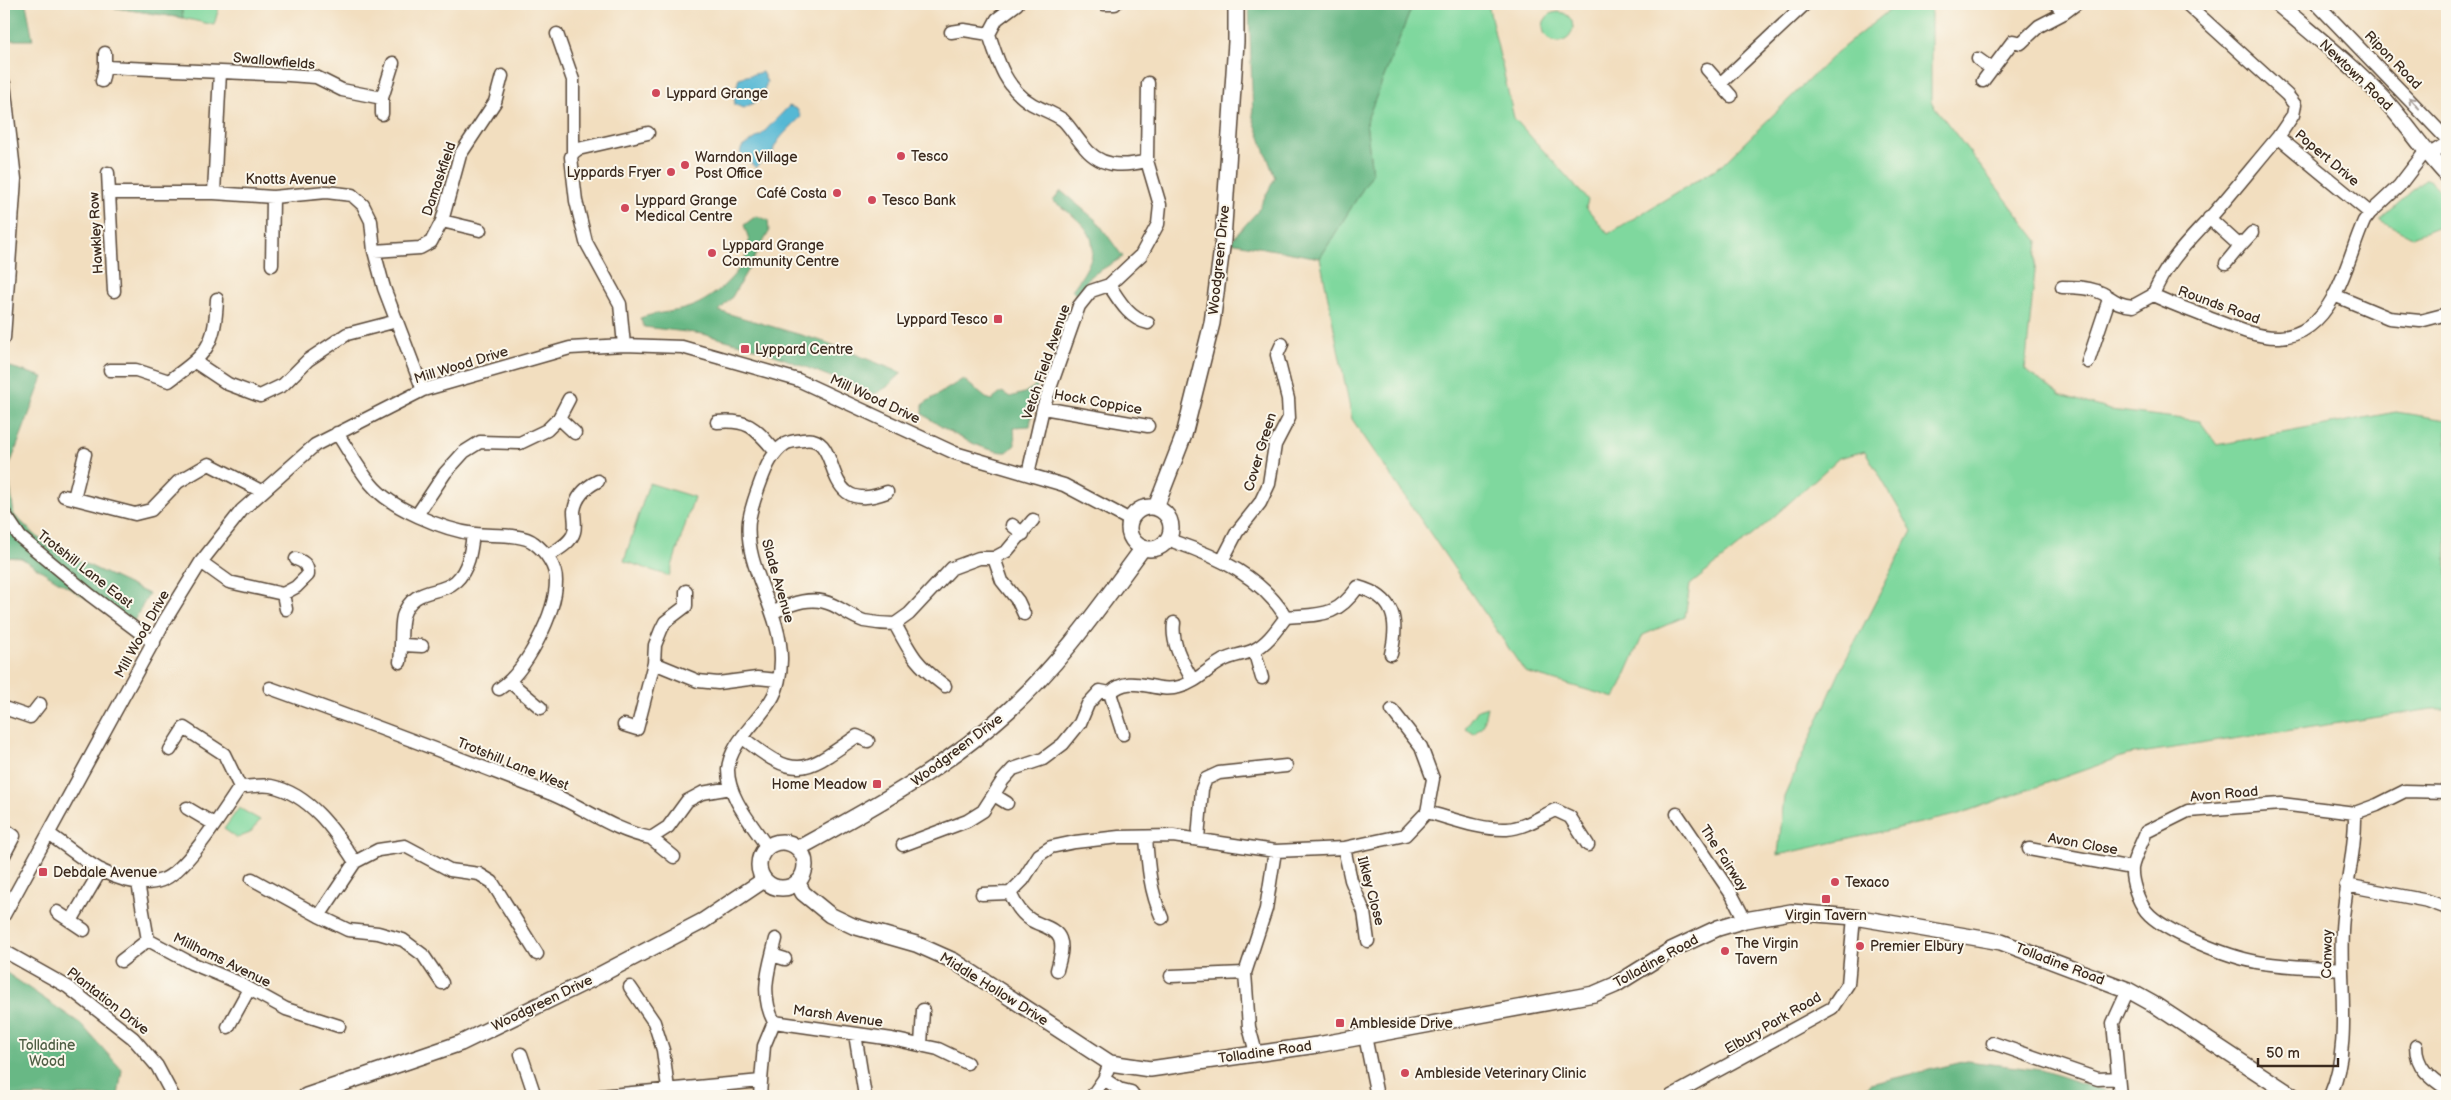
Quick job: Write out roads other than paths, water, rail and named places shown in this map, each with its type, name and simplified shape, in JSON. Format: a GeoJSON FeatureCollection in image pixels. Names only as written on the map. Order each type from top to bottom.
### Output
{"type":"FeatureCollection","features":[{"type":"Feature","properties":{"kind":"main road","name":"Woodgreen Drive"},"geometry":{"type":"LineString","coordinates":[[1156,507],[1184,435],[1212,324],[1223,240],[1236,42],[1236,4]]}},
{"type":"Feature","properties":{"kind":"main road","name":"Newtown Road"},"geometry":{"type":"LineString","coordinates":[[2278,4],[2346,62],[2385,100],[2427,154],[2447,175]]}},
{"type":"Feature","properties":{"kind":"main road"},"geometry":{"type":"LineString","coordinates":[[1156,507],[1168,516],[1171,523],[1170,537],[1161,546],[1154,549],[1143,548],[1130,536],[1130,520],[1140,508],[1156,507]]}},
{"type":"Feature","properties":{"kind":"main road","name":"Woodgreen Drive"},"geometry":{"type":"LineString","coordinates":[[799,848],[890,798],[960,750],[1008,710],[1065,651],[1143,548]]}},
{"type":"Feature","properties":{"kind":"main road"},"geometry":{"type":"LineString","coordinates":[[775,842],[788,842],[799,848],[805,858],[806,870],[798,883],[788,888],[774,887],[764,880],[759,870],[760,857],[767,847],[775,842]]}},
{"type":"Feature","properties":{"kind":"main road","name":"Woodgreen Drive"},"geometry":{"type":"LineString","coordinates":[[306,1096],[461,1043],[590,980],[703,920],[764,880]]}},
{"type":"Feature","properties":{"kind":"main road","name":"Middle Hollow Drive"},"geometry":{"type":"LineString","coordinates":[[798,883],[803,893],[830,915],[853,926],[916,944],[954,961],[1110,1063]]}},
{"type":"Feature","properties":{"kind":"main road","name":"Tolladine Road"},"geometry":{"type":"LineString","coordinates":[[1110,1063],[1150,1069],[1317,1046],[1594,994],[1615,985],[1671,950],[1718,928],[1745,920],[1790,912],[1854,917],[2001,942],[2128,990],[2155,1005],[2283,1094]]}},
{"type":"Feature","properties":{"kind":"street"},"geometry":{"type":"LineString","coordinates":[[1017,4],[997,19],[989,34],[1002,71],[1015,93],[1033,105],[1056,114],[1071,127],[1092,156],[1108,164],[1126,166],[1147,161]]}},
{"type":"Feature","properties":{"kind":"street"},"geometry":{"type":"LineString","coordinates":[[1104,4],[1115,4]]}},
{"type":"Feature","properties":{"kind":"street"},"geometry":{"type":"LineString","coordinates":[[1721,83],[1805,4]]}},
{"type":"Feature","properties":{"kind":"street"},"geometry":{"type":"LineString","coordinates":[[1983,81],[2013,41],[2021,42],[2060,9],[2076,4]]}},
{"type":"Feature","properties":{"kind":"street"},"geometry":{"type":"LineString","coordinates":[[2187,4],[2287,95],[2295,105],[2293,116],[2278,137]]}},
{"type":"Feature","properties":{"kind":"street","name":"Ripon Road"},"geometry":{"type":"LineString","coordinates":[[2316,4],[2447,141]]}},
{"type":"Feature","properties":{"kind":"street"},"geometry":{"type":"LineString","coordinates":[[951,32],[964,30],[989,34]]}},
{"type":"Feature","properties":{"kind":"street"},"geometry":{"type":"LineString","coordinates":[[557,34],[573,80],[573,153],[571,157],[583,233],[591,255],[605,274],[620,304],[624,345]]}},
{"type":"Feature","properties":{"kind":"street"},"geometry":{"type":"LineString","coordinates":[[102,82],[105,53]]}},
{"type":"Feature","properties":{"kind":"street"},"geometry":{"type":"LineString","coordinates":[[1978,59],[1992,70]]}},
{"type":"Feature","properties":{"kind":"street"},"geometry":{"type":"LineString","coordinates":[[382,114],[382,98],[393,63]]}},
{"type":"Feature","properties":{"kind":"street","name":"Swallowfields"},"geometry":{"type":"LineString","coordinates":[[105,67],[316,77],[342,90],[382,98]]}},
{"type":"Feature","properties":{"kind":"street"},"geometry":{"type":"LineString","coordinates":[[1708,68],[1731,96]]}},
{"type":"Feature","properties":{"kind":"street","name":"Swallowfields"},"geometry":{"type":"LineString","coordinates":[[214,194],[220,72]]}},
{"type":"Feature","properties":{"kind":"street","name":"Damaskfield"},"geometry":{"type":"LineString","coordinates":[[374,251],[420,248],[430,242],[442,221],[460,155],[465,144],[495,102],[502,76]]}},
{"type":"Feature","properties":{"kind":"street"},"geometry":{"type":"LineString","coordinates":[[4,83],[15,179],[4,338]]}},
{"type":"Feature","properties":{"kind":"street","name":"Vetch Field Avenue"},"geometry":{"type":"LineString","coordinates":[[1028,474],[1044,408],[1079,306],[1091,291],[1109,285],[1141,255],[1158,224],[1160,205],[1147,161],[1148,83]]}},
{"type":"Feature","properties":{"kind":"street"},"geometry":{"type":"LineString","coordinates":[[573,153],[578,149],[648,133]]}},
{"type":"Feature","properties":{"kind":"street","name":"Popert Drive"},"geometry":{"type":"LineString","coordinates":[[2153,295],[2170,262],[2182,246],[2209,218],[2278,137],[2370,213]]}},
{"type":"Feature","properties":{"kind":"street"},"geometry":{"type":"LineString","coordinates":[[2427,154],[2447,141]]}},
{"type":"Feature","properties":{"kind":"street","name":"Rounds Road"},"geometry":{"type":"LineString","coordinates":[[2153,295],[2241,330],[2265,337],[2278,338],[2289,336],[2313,322],[2334,295],[2362,227],[2370,213],[2399,186],[2427,154]]}},
{"type":"Feature","properties":{"kind":"street","name":"Hawkley Row"},"geometry":{"type":"LineString","coordinates":[[108,173],[114,291]]}},
{"type":"Feature","properties":{"kind":"street","name":"Knotts Avenue"},"geometry":{"type":"LineString","coordinates":[[110,193],[214,194],[273,197],[326,192],[352,195],[363,205],[371,221],[374,251],[384,288],[423,390]]}},
{"type":"Feature","properties":{"kind":"street"},"geometry":{"type":"LineString","coordinates":[[272,265],[273,197]]}},
{"type":"Feature","properties":{"kind":"street"},"geometry":{"type":"LineString","coordinates":[[2209,218],[2240,246]]}},
{"type":"Feature","properties":{"kind":"street"},"geometry":{"type":"LineString","coordinates":[[442,221],[480,230]]}},
{"type":"Feature","properties":{"kind":"street"},"geometry":{"type":"LineString","coordinates":[[2226,263],[2252,233]]}},
{"type":"Feature","properties":{"kind":"street"},"geometry":{"type":"LineString","coordinates":[[1109,285],[1129,313],[1138,321],[1148,323]]}},
{"type":"Feature","properties":{"kind":"street"},"geometry":{"type":"LineString","coordinates":[[2062,287],[2076,287],[2099,291],[2109,299],[2123,305],[2133,306],[2153,295]]}},
{"type":"Feature","properties":{"kind":"street"},"geometry":{"type":"LineString","coordinates":[[2334,295],[2390,318],[2420,321],[2447,314]]}},
{"type":"Feature","properties":{"kind":"street"},"geometry":{"type":"LineString","coordinates":[[110,370],[136,370],[169,381],[196,362],[212,341],[217,299]]}},
{"type":"Feature","properties":{"kind":"street"},"geometry":{"type":"LineString","coordinates":[[2088,362],[2109,299]]}},
{"type":"Feature","properties":{"kind":"street"},"geometry":{"type":"LineString","coordinates":[[196,362],[228,384],[260,396],[283,385],[308,360],[347,334],[397,321]]}},
{"type":"Feature","properties":{"kind":"street","name":"Cover Green"},"geometry":{"type":"LineString","coordinates":[[1222,561],[1237,532],[1260,504],[1269,484],[1275,446],[1288,418],[1288,399],[1276,355],[1282,344]]}},
{"type":"Feature","properties":{"kind":"street","name":"Mill Wood Drive"},"geometry":{"type":"LineString","coordinates":[[4,915],[154,643],[201,562],[242,510],[261,491],[315,445],[423,390],[570,348],[624,345],[682,347],[798,380],[955,453],[1064,485],[1130,520]]}},
{"type":"Feature","properties":{"kind":"street"},"geometry":{"type":"LineString","coordinates":[[418,515],[445,473],[464,452],[480,442],[520,443],[547,430],[559,418],[569,399]]}},
{"type":"Feature","properties":{"kind":"street","name":"Hock Coppice"},"geometry":{"type":"LineString","coordinates":[[1044,408],[1148,426]]}},
{"type":"Feature","properties":{"kind":"street"},"geometry":{"type":"LineString","coordinates":[[559,418],[575,433]]}},
{"type":"Feature","properties":{"kind":"street"},"geometry":{"type":"LineString","coordinates":[[717,422],[743,422],[759,433],[775,451],[788,442],[807,439],[820,444],[830,459],[835,477],[841,488],[858,498],[872,497],[887,492]]}},
{"type":"Feature","properties":{"kind":"street"},"geometry":{"type":"LineString","coordinates":[[337,433],[371,485],[394,504],[418,515],[473,534],[511,536],[532,541],[548,556],[556,580],[552,605],[531,651],[505,686],[541,708]]}},
{"type":"Feature","properties":{"kind":"street","name":"Slade Avenue"},"geometry":{"type":"LineString","coordinates":[[767,847],[731,788],[728,770],[732,753],[772,699],[778,680],[781,660],[774,612],[757,574],[750,545],[749,521],[756,496],[775,451]]}},
{"type":"Feature","properties":{"kind":"street"},"geometry":{"type":"LineString","coordinates":[[85,454],[69,497],[135,514],[151,510],[178,482],[209,464],[261,491]]}},
{"type":"Feature","properties":{"kind":"street"},"geometry":{"type":"LineString","coordinates":[[548,556],[565,545],[574,533],[574,509],[578,499],[585,488],[598,481]]}},
{"type":"Feature","properties":{"kind":"street","name":"Trotshill Lane East"},"geometry":{"type":"LineString","coordinates":[[4,513],[20,537],[154,643]]}},
{"type":"Feature","properties":{"kind":"street"},"geometry":{"type":"LineString","coordinates":[[774,612],[804,600],[821,601],[832,604],[864,620],[895,624],[909,614],[952,568],[980,558],[994,558],[1007,551],[1033,520]]}},
{"type":"Feature","properties":{"kind":"street"},"geometry":{"type":"LineString","coordinates":[[1012,525],[1023,534]]}},
{"type":"Feature","properties":{"kind":"street"},"geometry":{"type":"LineString","coordinates":[[400,662],[403,616],[410,604],[420,594],[456,581],[467,565],[473,534]]}},
{"type":"Feature","properties":{"kind":"street"},"geometry":{"type":"LineString","coordinates":[[1170,537],[1175,542],[1232,565],[1274,598],[1286,617]]}},
{"type":"Feature","properties":{"kind":"street"},"geometry":{"type":"LineString","coordinates":[[994,558],[1002,581],[1018,601],[1024,614]]}},
{"type":"Feature","properties":{"kind":"street"},"geometry":{"type":"LineString","coordinates":[[201,562],[229,582],[283,594],[296,587],[308,575],[308,568],[303,561],[296,559]]}},
{"type":"Feature","properties":{"kind":"street"},"geometry":{"type":"LineString","coordinates":[[1286,617],[1318,616],[1336,610],[1349,600],[1358,587],[1366,589],[1386,601],[1392,611],[1396,633],[1391,654]]}},
{"type":"Feature","properties":{"kind":"street"},"geometry":{"type":"LineString","coordinates":[[624,725],[637,729],[654,663],[655,645],[665,622],[692,607],[686,591]]}},
{"type":"Feature","properties":{"kind":"street"},"geometry":{"type":"LineString","coordinates":[[283,594],[286,609]]}},
{"type":"Feature","properties":{"kind":"street"},"geometry":{"type":"LineString","coordinates":[[902,845],[967,821],[983,811],[1003,780],[1013,769],[1043,759],[1063,744],[1080,724],[1088,704],[1100,692],[1110,693],[1126,682],[1152,687],[1177,688],[1193,681],[1220,662],[1237,654],[1254,650],[1270,638],[1286,617]]}},
{"type":"Feature","properties":{"kind":"street"},"geometry":{"type":"LineString","coordinates":[[1174,623],[1173,631],[1178,653],[1193,681]]}},
{"type":"Feature","properties":{"kind":"street"},"geometry":{"type":"LineString","coordinates":[[895,624],[911,654],[922,668],[945,686]]}},
{"type":"Feature","properties":{"kind":"street"},"geometry":{"type":"LineString","coordinates":[[402,645],[422,646]]}},
{"type":"Feature","properties":{"kind":"street"},"geometry":{"type":"LineString","coordinates":[[1254,650],[1262,678]]}},
{"type":"Feature","properties":{"kind":"street"},"geometry":{"type":"LineString","coordinates":[[654,663],[698,681],[718,682],[756,678],[778,680]]}},
{"type":"Feature","properties":{"kind":"street","name":"Trotshill Lane West"},"geometry":{"type":"LineString","coordinates":[[270,688],[394,733],[557,796],[621,830],[651,838]]}},
{"type":"Feature","properties":{"kind":"street"},"geometry":{"type":"LineString","coordinates":[[1110,693],[1123,734]]}},
{"type":"Feature","properties":{"kind":"street"},"geometry":{"type":"LineString","coordinates":[[4,708],[30,717],[40,704]]}},
{"type":"Feature","properties":{"kind":"street"},"geometry":{"type":"LineString","coordinates":[[982,894],[1010,894],[1023,880],[1039,855],[1051,847],[1074,842],[1146,837],[1198,839],[1275,852],[1344,848],[1405,835],[1427,812],[1433,779],[1421,747],[1392,710]]}},
{"type":"Feature","properties":{"kind":"street"},"geometry":{"type":"LineString","coordinates":[[170,750],[184,728],[201,737],[224,754],[240,787]]}},
{"type":"Feature","properties":{"kind":"street"},"geometry":{"type":"LineString","coordinates":[[743,738],[781,765],[801,768],[819,763],[857,736],[868,741]]}},
{"type":"Feature","properties":{"kind":"street"},"geometry":{"type":"LineString","coordinates":[[1198,839],[1202,789],[1206,779],[1219,773],[1286,766]]}},
{"type":"Feature","properties":{"kind":"street"},"geometry":{"type":"LineString","coordinates":[[240,787],[270,786],[298,797],[320,815],[355,862]]}},
{"type":"Feature","properties":{"kind":"street"},"geometry":{"type":"LineString","coordinates":[[49,834],[101,870],[138,883],[163,880],[186,861],[240,787]]}},
{"type":"Feature","properties":{"kind":"street"},"geometry":{"type":"LineString","coordinates":[[674,857],[651,838],[668,827],[687,800],[702,793],[731,788]]}},
{"type":"Feature","properties":{"kind":"street","name":"Avon Road"},"geometry":{"type":"LineString","coordinates":[[2132,868],[2146,832],[2188,811],[2281,804],[2355,812],[2377,806],[2405,791],[2447,792]]}},
{"type":"Feature","properties":{"kind":"street"},"geometry":{"type":"LineString","coordinates":[[994,796],[1007,803]]}},
{"type":"Feature","properties":{"kind":"street"},"geometry":{"type":"LineString","coordinates":[[187,808],[214,824]]}},
{"type":"Feature","properties":{"kind":"street"},"geometry":{"type":"LineString","coordinates":[[1427,812],[1474,825],[1508,829],[1531,822],[1554,810],[1570,818],[1588,845]]}},
{"type":"Feature","properties":{"kind":"street","name":"Conway"},"geometry":{"type":"LineString","coordinates":[[2330,1096],[2337,1080],[2342,1036],[2341,969],[2346,885],[2355,834],[2355,812]]}},
{"type":"Feature","properties":{"kind":"street","name":"The Fairway"},"geometry":{"type":"LineString","coordinates":[[1677,814],[1732,895],[1745,920]]}},
{"type":"Feature","properties":{"kind":"street"},"geometry":{"type":"LineString","coordinates":[[4,829],[14,836],[4,855]]}},
{"type":"Feature","properties":{"kind":"street"},"geometry":{"type":"LineString","coordinates":[[1146,837],[1148,872],[1153,897],[1162,918]]}},
{"type":"Feature","properties":{"kind":"street"},"geometry":{"type":"LineString","coordinates":[[319,916],[355,862],[378,850],[405,846],[450,870],[479,874],[492,882],[537,954]]}},
{"type":"Feature","properties":{"kind":"street","name":"Ilkley Close"},"geometry":{"type":"LineString","coordinates":[[1344,848],[1351,880],[1364,912],[1368,941]]}},
{"type":"Feature","properties":{"kind":"street","name":"Avon Close"},"geometry":{"type":"LineString","coordinates":[[2029,849],[2132,868]]}},
{"type":"Feature","properties":{"kind":"street"},"geometry":{"type":"LineString","coordinates":[[1256,1053],[1248,1018],[1245,974],[1266,908],[1275,852]]}},
{"type":"Feature","properties":{"kind":"street"},"geometry":{"type":"LineString","coordinates":[[2132,868],[2137,895],[2147,912],[2188,937],[2223,953],[2256,962],[2341,969]]}},
{"type":"Feature","properties":{"kind":"street"},"geometry":{"type":"LineString","coordinates":[[71,921],[101,870]]}},
{"type":"Feature","properties":{"kind":"street"},"geometry":{"type":"LineString","coordinates":[[252,880],[348,930],[378,933],[403,940],[424,955],[442,982]]}},
{"type":"Feature","properties":{"kind":"street"},"geometry":{"type":"LineString","coordinates":[[121,961],[148,940],[138,883]]}},
{"type":"Feature","properties":{"kind":"street"},"geometry":{"type":"LineString","coordinates":[[2346,885],[2428,901],[2447,908]]}},
{"type":"Feature","properties":{"kind":"street"},"geometry":{"type":"LineString","coordinates":[[1010,894],[1016,906],[1030,920],[1053,930],[1060,939],[1062,952],[1057,970]]}},
{"type":"Feature","properties":{"kind":"street"},"geometry":{"type":"LineString","coordinates":[[57,912],[84,930]]}},
{"type":"Feature","properties":{"kind":"street","name":"Elbury Park Road"},"geometry":{"type":"LineString","coordinates":[[1671,1096],[1832,1008],[1848,984],[1854,917]]}},
{"type":"Feature","properties":{"kind":"street"},"geometry":{"type":"LineString","coordinates":[[774,1022],[767,1008],[766,980],[776,939]]}},
{"type":"Feature","properties":{"kind":"street","name":"Millhams Avenue"},"geometry":{"type":"LineString","coordinates":[[148,940],[286,1009],[339,1026]]}},
{"type":"Feature","properties":{"kind":"street","name":"Plantation Drive"},"geometry":{"type":"LineString","coordinates":[[4,951],[68,987],[134,1038],[157,1066],[173,1096]]}},
{"type":"Feature","properties":{"kind":"street"},"geometry":{"type":"LineString","coordinates":[[772,955],[785,959]]}},
{"type":"Feature","properties":{"kind":"street"},"geometry":{"type":"LineString","coordinates":[[1171,976],[1245,974]]}},
{"type":"Feature","properties":{"kind":"street"},"geometry":{"type":"LineString","coordinates":[[630,987],[654,1022],[663,1050],[668,1089]]}},
{"type":"Feature","properties":{"kind":"street"},"geometry":{"type":"LineString","coordinates":[[228,1027],[249,989]]}},
{"type":"Feature","properties":{"kind":"street"},"geometry":{"type":"LineString","coordinates":[[2120,1096],[2113,1023],[2128,990]]}},
{"type":"Feature","properties":{"kind":"street"},"geometry":{"type":"LineString","coordinates":[[921,1045],[923,1010]]}},
{"type":"Feature","properties":{"kind":"street","name":"Marsh Avenue"},"geometry":{"type":"LineString","coordinates":[[760,1096],[764,1046],[774,1022],[921,1045],[938,1049],[967,1063]]}},
{"type":"Feature","properties":{"kind":"street"},"geometry":{"type":"LineString","coordinates":[[855,1034],[865,1096]]}},
{"type":"Feature","properties":{"kind":"street"},"geometry":{"type":"LineString","coordinates":[[1365,1036],[1377,1096]]}},
{"type":"Feature","properties":{"kind":"street"},"geometry":{"type":"LineString","coordinates":[[1992,1043],[2098,1079],[2118,1078]]}},
{"type":"Feature","properties":{"kind":"street"},"geometry":{"type":"LineString","coordinates":[[2416,1046],[2416,1056],[2426,1074],[2447,1089]]}},
{"type":"Feature","properties":{"kind":"street"},"geometry":{"type":"LineString","coordinates":[[521,1054],[535,1096]]}},
{"type":"Feature","properties":{"kind":"street"},"geometry":{"type":"LineString","coordinates":[[1092,1096],[1104,1079],[1110,1063]]}},
{"type":"Feature","properties":{"kind":"street"},"geometry":{"type":"LineString","coordinates":[[1104,1079],[1118,1089],[1131,1092],[1134,1096]]}},
{"type":"Feature","properties":{"kind":"street"},"geometry":{"type":"LineString","coordinates":[[600,1096],[761,1081]]}},
{"type":"Feature","properties":{"kind":"water"},"geometry":{"type":"Polygon","coordinates":[[[762,72],[767,82],[761,99],[744,108],[735,105],[734,97],[739,78],[762,72]]]}},
{"type":"Feature","properties":{"kind":"water"},"geometry":{"type":"Polygon","coordinates":[[[789,106],[797,109],[801,117],[776,144],[773,153],[766,156],[756,168],[740,153],[742,147],[761,135],[789,106]]]}},
{"type":"Feature","properties":{"kind":"place","name":"Lyppard Grange"},"geometry":{"type":"Point","coordinates":[656,93]}},
{"type":"Feature","properties":{"kind":"place","name":"Tesco"},"geometry":{"type":"Point","coordinates":[901,156]}},
{"type":"Feature","properties":{"kind":"place","name":"Warndon Village Post Office"},"geometry":{"type":"Point","coordinates":[685,165]}},
{"type":"Feature","properties":{"kind":"place","name":"Lyppards Fryer"},"geometry":{"type":"Point","coordinates":[671,172]}},
{"type":"Feature","properties":{"kind":"place","name":"Café Costa"},"geometry":{"type":"Point","coordinates":[837,193]}},
{"type":"Feature","properties":{"kind":"place","name":"Tesco Bank"},"geometry":{"type":"Point","coordinates":[872,200]}},
{"type":"Feature","properties":{"kind":"place","name":"Lyppard Grange Medical Centre"},"geometry":{"type":"Point","coordinates":[625,208]}},
{"type":"Feature","properties":{"kind":"place","name":"Lyppard Grange Community Centre"},"geometry":{"type":"Point","coordinates":[712,253]}},
{"type":"Feature","properties":{"kind":"place","name":"Lyppard Tesco"},"geometry":{"type":"Point","coordinates":[998,319]}},
{"type":"Feature","properties":{"kind":"place","name":"Lyppard Centre"},"geometry":{"type":"Point","coordinates":[745,349]}},
{"type":"Feature","properties":{"kind":"place","name":"Home Meadow"},"geometry":{"type":"Point","coordinates":[877,784]}},
{"type":"Feature","properties":{"kind":"place","name":"Debdale Avenue"},"geometry":{"type":"Point","coordinates":[43,872]}},
{"type":"Feature","properties":{"kind":"place","name":"Texaco"},"geometry":{"type":"Point","coordinates":[1835,882]}},
{"type":"Feature","properties":{"kind":"place","name":"Virgin Tavern"},"geometry":{"type":"Point","coordinates":[1826,899]}},
{"type":"Feature","properties":{"kind":"place","name":"Premier Elbury"},"geometry":{"type":"Point","coordinates":[1860,946]}},
{"type":"Feature","properties":{"kind":"place","name":"The Virgin Tavern"},"geometry":{"type":"Point","coordinates":[1725,951]}},
{"type":"Feature","properties":{"kind":"place","name":"Ambleside Drive"},"geometry":{"type":"Point","coordinates":[1340,1023]}},
{"type":"Feature","properties":{"kind":"place","name":"Ambleside Veterinary Clinic"},"geometry":{"type":"Point","coordinates":[1405,1073]}},
{"type":"Feature","properties":{"kind":"park label","name":"Tolladine Wood"},"geometry":{"type":"Point","coordinates":[47,1054]}}]}
